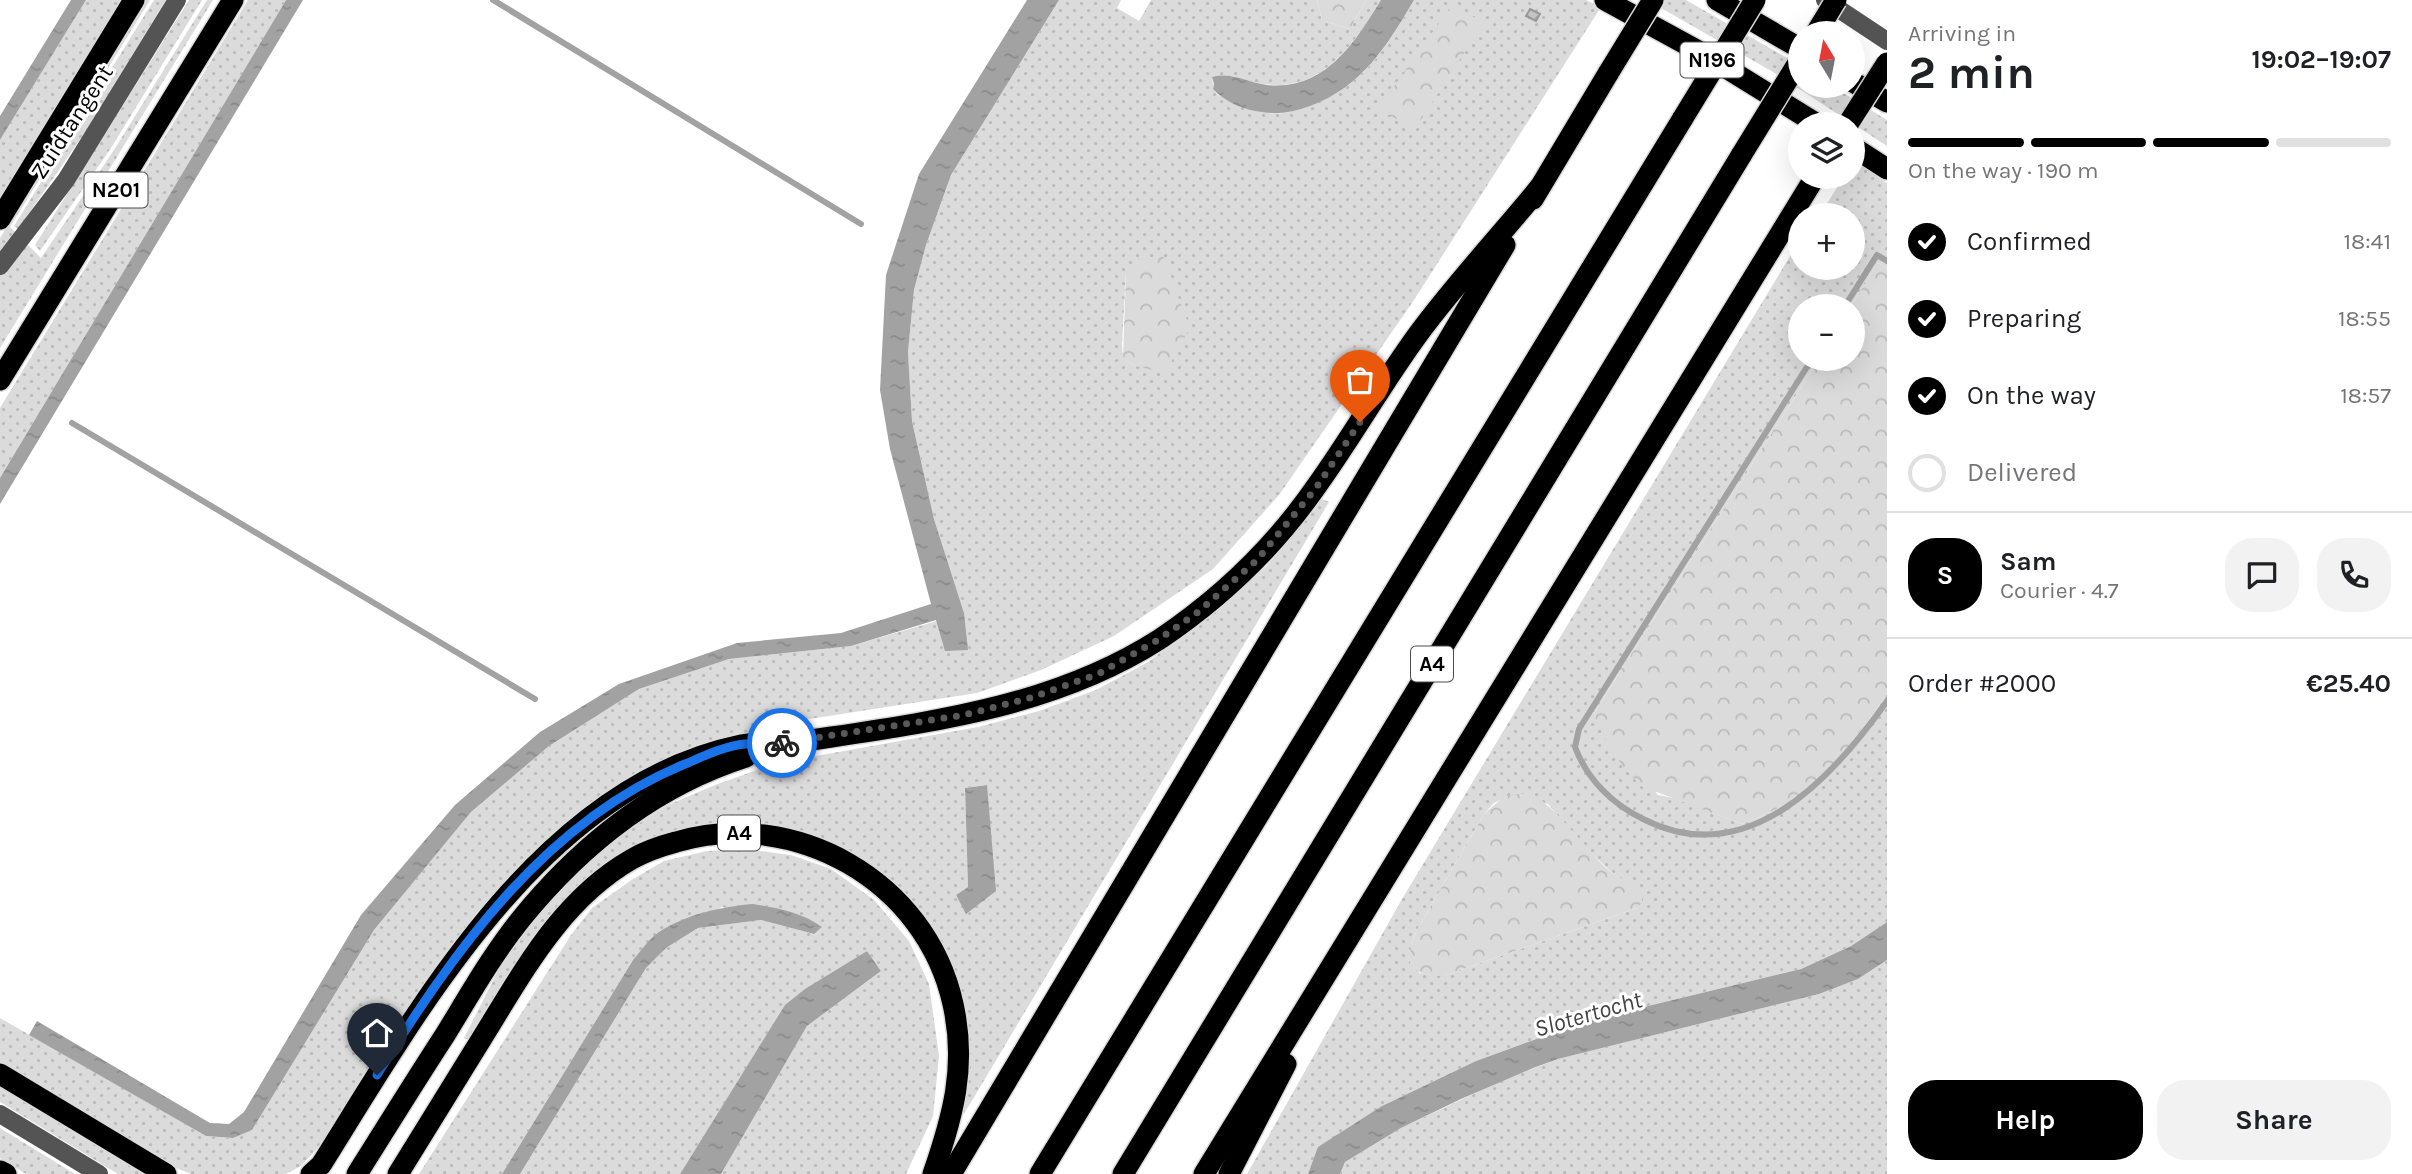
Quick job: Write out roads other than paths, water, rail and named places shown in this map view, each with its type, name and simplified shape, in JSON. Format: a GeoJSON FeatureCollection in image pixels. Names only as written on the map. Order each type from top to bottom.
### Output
{"type":"FeatureCollection","features":[{"type":"Feature","properties":{"kind":"highway"},"geometry":{"type":"LineString","coordinates":[[0,219],[134,0]]}},
{"type":"Feature","properties":{"kind":"highway","name":"N201"},"geometry":{"type":"LineString","coordinates":[[0,380],[233,0]]}},
{"type":"Feature","properties":{"kind":"highway","name":"N196"},"geometry":{"type":"LineString","coordinates":[[1605,0],[1702,53],[1798,112]]}},
{"type":"Feature","properties":{"kind":"highway"},"geometry":{"type":"LineString","coordinates":[[950,1174],[1653,0]]}},
{"type":"Feature","properties":{"kind":"highway","name":"N196"},"geometry":{"type":"LineString","coordinates":[[1717,0],[1788,41]]}},
{"type":"Feature","properties":{"kind":"highway"},"geometry":{"type":"LineString","coordinates":[[1040,1174],[1755,0]]}},
{"type":"Feature","properties":{"kind":"highway"},"geometry":{"type":"LineString","coordinates":[[1823,21],[1836,0]]}},
{"type":"Feature","properties":{"kind":"highway"},"geometry":{"type":"LineString","coordinates":[[1856,112],[1887,63]]}},
{"type":"Feature","properties":{"kind":"highway","name":"A4"},"geometry":{"type":"LineString","coordinates":[[1123,1174],[1788,79]]}},
{"type":"Feature","properties":{"kind":"highway"},"geometry":{"type":"LineString","coordinates":[[1866,90],[1887,103]]}},
{"type":"Feature","properties":{"kind":"highway"},"geometry":{"type":"LineString","coordinates":[[1865,155],[1887,169]]}},
{"type":"Feature","properties":{"kind":"highway"},"geometry":{"type":"LineString","coordinates":[[311,1174],[321,1165],[426,999],[493,912],[544,856],[585,820],[632,789],[706,755],[744,744],[791,743],[964,715],[1030,698],[1098,674],[1158,640],[1198,612],[1257,560],[1316,488],[1420,333],[1540,187]]}},
{"type":"Feature","properties":{"kind":"highway"},"geometry":{"type":"LineString","coordinates":[[1204,1174],[1808,189]]}},
{"type":"Feature","properties":{"kind":"highway"},"geometry":{"type":"LineString","coordinates":[[357,1174],[487,967],[520,920],[554,881],[592,845],[677,785],[727,763],[791,743]]}},
{"type":"Feature","properties":{"kind":"highway","name":"A4"},"geometry":{"type":"LineString","coordinates":[[398,1174],[525,969],[551,930],[577,901],[611,872],[640,855],[698,835],[727,833],[757,833],[783,837],[833,854],[856,866],[897,898],[925,935],[945,977],[953,1002],[958,1050],[957,1092],[952,1117],[933,1174]]}},
{"type":"Feature","properties":{"kind":"highway"},"geometry":{"type":"LineString","coordinates":[[1229,1174],[1376,892]]}},
{"type":"Feature","properties":{"kind":"highway"},"geometry":{"type":"LineString","coordinates":[[0,1074],[166,1174]]}},
{"type":"Feature","properties":{"kind":"highway"},"geometry":{"type":"LineString","coordinates":[[0,1171],[6,1174]]}},
{"type":"Feature","properties":{"kind":"street","name":"Zuidtangent"},"geometry":{"type":"LineString","coordinates":[[0,266],[66,180],[177,0]]}},
{"type":"Feature","properties":{"kind":"street"},"geometry":{"type":"LineString","coordinates":[[1825,0],[1887,41]]}},
{"type":"Feature","properties":{"kind":"street"},"geometry":{"type":"LineString","coordinates":[[0,1114],[99,1174]]}},
{"type":"Feature","properties":{"kind":"water"},"geometry":{"type":"Polygon","coordinates":[[[71,0],[86,0],[0,140],[0,116],[71,0]]]}},
{"type":"Feature","properties":{"kind":"water"},"geometry":{"type":"Polygon","coordinates":[[[286,0],[303,0],[0,504],[0,478],[286,0]]]}},
{"type":"Feature","properties":{"kind":"water"},"geometry":{"type":"Polygon","coordinates":[[[1027,0],[1059,0],[951,175],[926,245],[914,290],[908,352],[912,421],[934,519],[964,613],[968,650],[945,651],[936,620],[851,646],[729,659],[639,689],[549,746],[471,812],[374,930],[252,1130],[233,1138],[206,1136],[29,1035],[37,1021],[210,1123],[229,1124],[244,1112],[361,915],[455,805],[540,732],[619,684],[737,643],[841,633],[931,604],[890,449],[880,390],[886,275],[919,174],[1027,0]]]}},
{"type":"Feature","properties":{"kind":"water"},"geometry":{"type":"Polygon","coordinates":[[[1381,0],[1414,0],[1371,63],[1359,76],[1328,98],[1298,110],[1268,113],[1235,105],[1213,89],[1212,77],[1233,77],[1267,85],[1287,85],[1322,72],[1349,47],[1381,0]]]}},
{"type":"Feature","properties":{"kind":"water"},"geometry":{"type":"Polygon","coordinates":[[[987,785],[996,891],[966,914],[956,895],[968,887],[965,788],[987,785]]]}},
{"type":"Feature","properties":{"kind":"water"},"geometry":{"type":"Polygon","coordinates":[[[753,904],[798,914],[822,927],[814,934],[761,920],[698,928],[666,948],[646,968],[520,1174],[502,1174],[633,960],[648,942],[659,932],[692,916],[716,909],[753,904]]]}},
{"type":"Feature","properties":{"kind":"water"},"geometry":{"type":"Polygon","coordinates":[[[1887,922],[1887,960],[1858,979],[1819,994],[1558,1059],[1461,1099],[1401,1128],[1345,1162],[1340,1174],[1308,1174],[1318,1147],[1382,1106],[1476,1061],[1586,1021],[1801,969],[1851,946],[1887,922]]]}},
{"type":"Feature","properties":{"kind":"water"},"geometry":{"type":"Polygon","coordinates":[[[867,951],[881,971],[807,1026],[721,1174],[680,1174],[785,1005],[805,989],[867,951]]]}},
{"type":"Feature","properties":{"kind":"waterway"},"geometry":{"type":"LineString","coordinates":[[493,0],[861,224]]}},
{"type":"Feature","properties":{"kind":"waterway"},"geometry":{"type":"LineString","coordinates":[[1853,294],[1877,255],[1887,261]]}},
{"type":"Feature","properties":{"kind":"waterway"},"geometry":{"type":"LineString","coordinates":[[1804,371],[1579,729],[1575,747],[1594,780],[1611,798],[1632,813],[1681,832],[1717,834],[1751,826],[1783,809],[1813,787],[1865,731],[1887,701]]}},
{"type":"Feature","properties":{"kind":"waterway"},"geometry":{"type":"LineString","coordinates":[[72,423],[535,699]]}},
{"type":"Feature","properties":{"kind":"water label","name":"Slotertocht"},"geometry":{"type":"Point","coordinates":[1588,1014]}}]}
